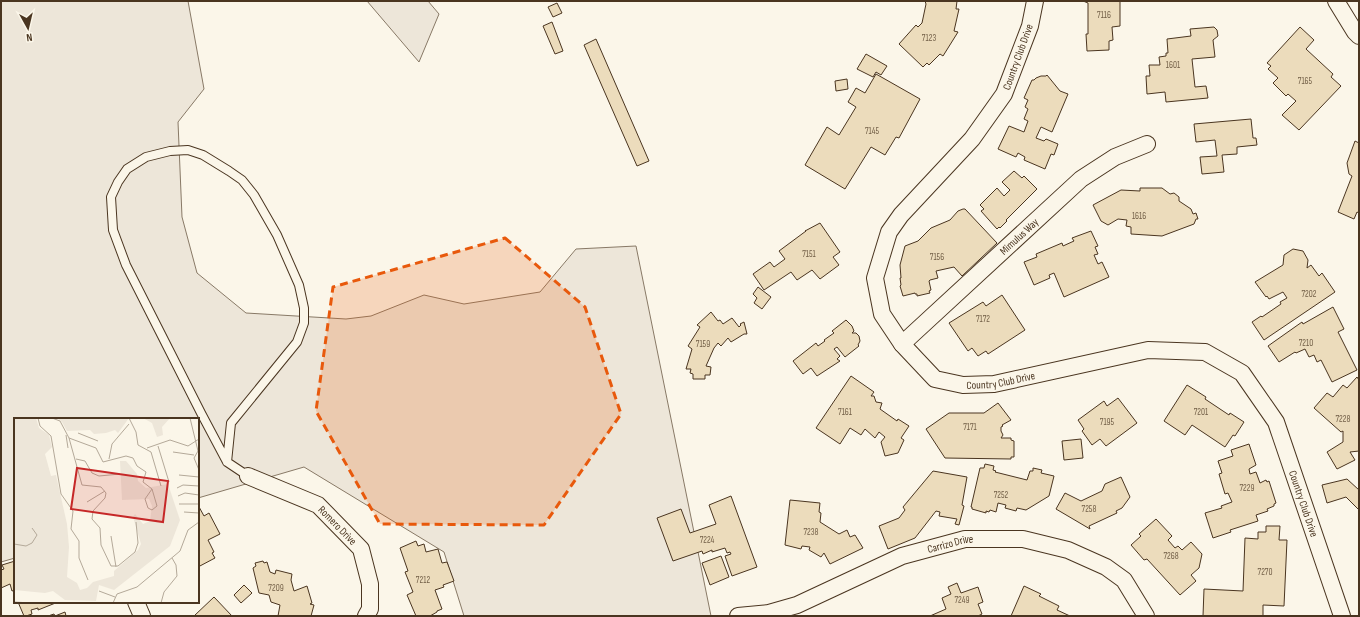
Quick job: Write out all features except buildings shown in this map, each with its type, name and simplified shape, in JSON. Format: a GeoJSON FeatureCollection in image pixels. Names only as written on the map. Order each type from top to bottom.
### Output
{"type":"FeatureCollection","features":[{"type":"Feature","properties":{"kind":"street","name":"Country Club Drive"},"geometry":{"type":"LineString","coordinates":[[1035,1],[1030,26],[1004,94],[972,139],[901,215],[889,232],[875,278],[882,314],[902,344],[935,379],[963,385],[994,384],[1148,350],[1205,352],[1242,374],[1276,422],[1342,616]]}},
{"type":"Feature","properties":{"kind":"street"},"geometry":{"type":"LineString","coordinates":[[1336,1],[1359,36]]}},
{"type":"Feature","properties":{"kind":"street","name":"Mimulus Way"},"geometry":{"type":"LineString","coordinates":[[902,344],[1081,179],[1115,156],[1147,144]]}},
{"type":"Feature","properties":{"kind":"street","name":"Romero Drive"},"geometry":{"type":"LineString","coordinates":[[248,476],[318,505],[361,548],[370,584],[370,609],[366,616]]}},
{"type":"Feature","properties":{"kind":"street","name":"Carrizo Drive"},"geometry":{"type":"LineString","coordinates":[[738,616],[769,613],[797,605],[902,556],[965,539],[1023,539],[1068,550],[1106,567],[1124,580],[1146,616]]}},
{"type":"Feature","properties":{"kind":"street"},"geometry":{"type":"LineString","coordinates":[[136,603],[142,616]]}},
{"type":"Feature","properties":{"kind":"lane"},"geometry":{"type":"LineString","coordinates":[[227,462],[231,423],[297,342],[304,323],[304,308],[299,286],[277,235],[254,195],[242,180],[203,155],[188,150],[170,151],[146,157],[127,169],[118,182],[111,197],[113,230],[126,265],[174,362],[227,462],[248,476]]}},
{"type":"Feature","properties":{"kind":"highlighted area"},"geometry":{"type":"Polygon","coordinates":[[[505,238],[585,307],[621,414],[544,525],[380,524],[316,411],[333,287],[505,238]]]}},
{"type":"Feature","properties":{"kind":"shaded area"},"geometry":{"type":"Polygon","coordinates":[[[1,1],[188,1],[204,89],[178,122],[182,217],[197,273],[246,313],[346,319],[371,316],[424,295],[464,304],[540,292],[576,249],[636,246],[711,616],[464,616],[444,552],[304,467],[199,498],[199,418],[14,418],[14,558],[1,562],[1,1]]]}},
{"type":"Feature","properties":{"kind":"shaded area"},"geometry":{"type":"Polygon","coordinates":[[[367,1],[428,1],[439,14],[419,62],[367,1]]]}}]}
